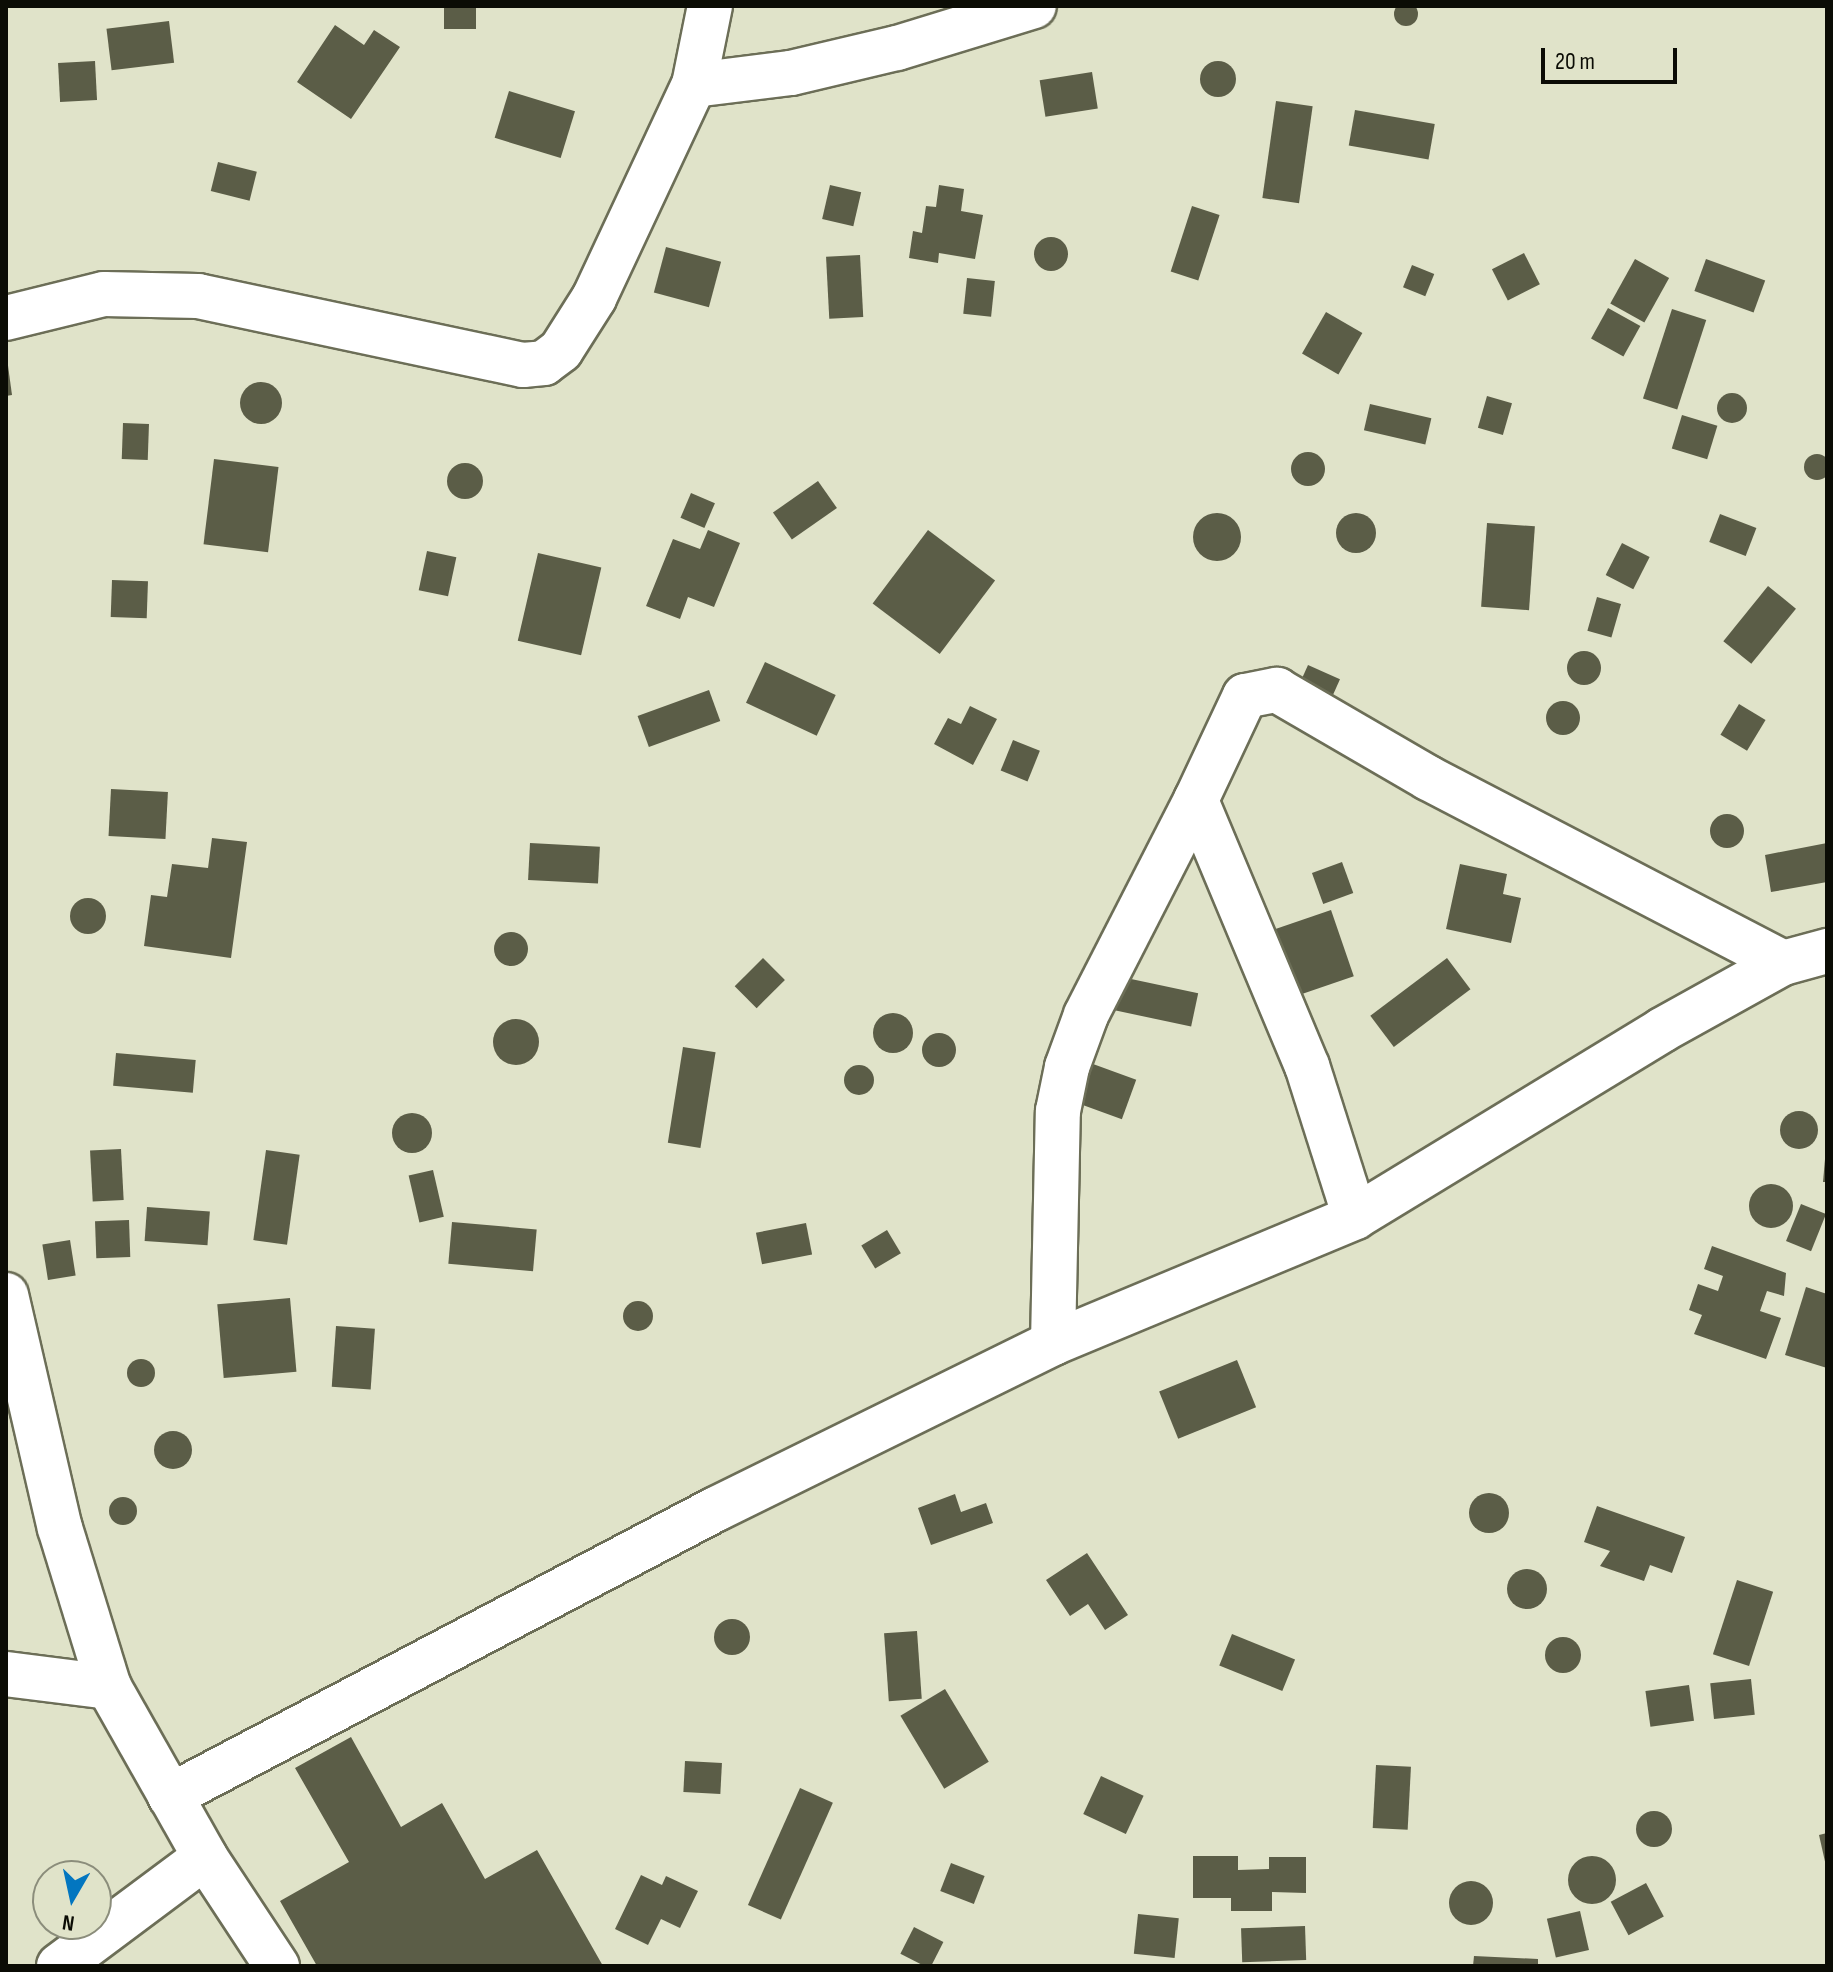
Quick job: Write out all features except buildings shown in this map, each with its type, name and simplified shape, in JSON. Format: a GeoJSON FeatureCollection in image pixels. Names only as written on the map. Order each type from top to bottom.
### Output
{"type":"FeatureCollection","features":[{"type":"Feature","properties":{"kind":"street"},"geometry":{"type":"LineString","coordinates":[[6,318],[104,294],[198,296],[523,365],[544,363],[561,350],[594,298],[694,85],[710,6]]}},
{"type":"Feature","properties":{"kind":"street"},"geometry":{"type":"LineString","coordinates":[[694,85],[791,73],[897,48],[1034,6]]}},
{"type":"Feature","properties":{"kind":"street"},"geometry":{"type":"LineString","coordinates":[[1053,1343],[1058,1111],[1067,1067],[1086,1015],[1196,800],[1245,696],[1277,690],[1428,778],[1783,963]]}},
{"type":"Feature","properties":{"kind":"street"},"geometry":{"type":"LineString","coordinates":[[1196,800],[1307,1066],[1355,1217]]}},
{"type":"Feature","properties":{"kind":"street"},"geometry":{"type":"LineString","coordinates":[[170,1796],[716,1509],[1053,1343],[1355,1217],[1662,1030],[1783,963],[1827,951]]}},
{"type":"Feature","properties":{"kind":"street"},"geometry":{"type":"LineString","coordinates":[[6,1295],[60,1528],[109,1687],[205,1857],[277,1966]]}},
{"type":"Feature","properties":{"kind":"street"},"geometry":{"type":"LineString","coordinates":[[6,1674],[109,1687]]}},
{"type":"Feature","properties":{"kind":"street"},"geometry":{"type":"LineString","coordinates":[[59,1966],[205,1857]]}}]}
